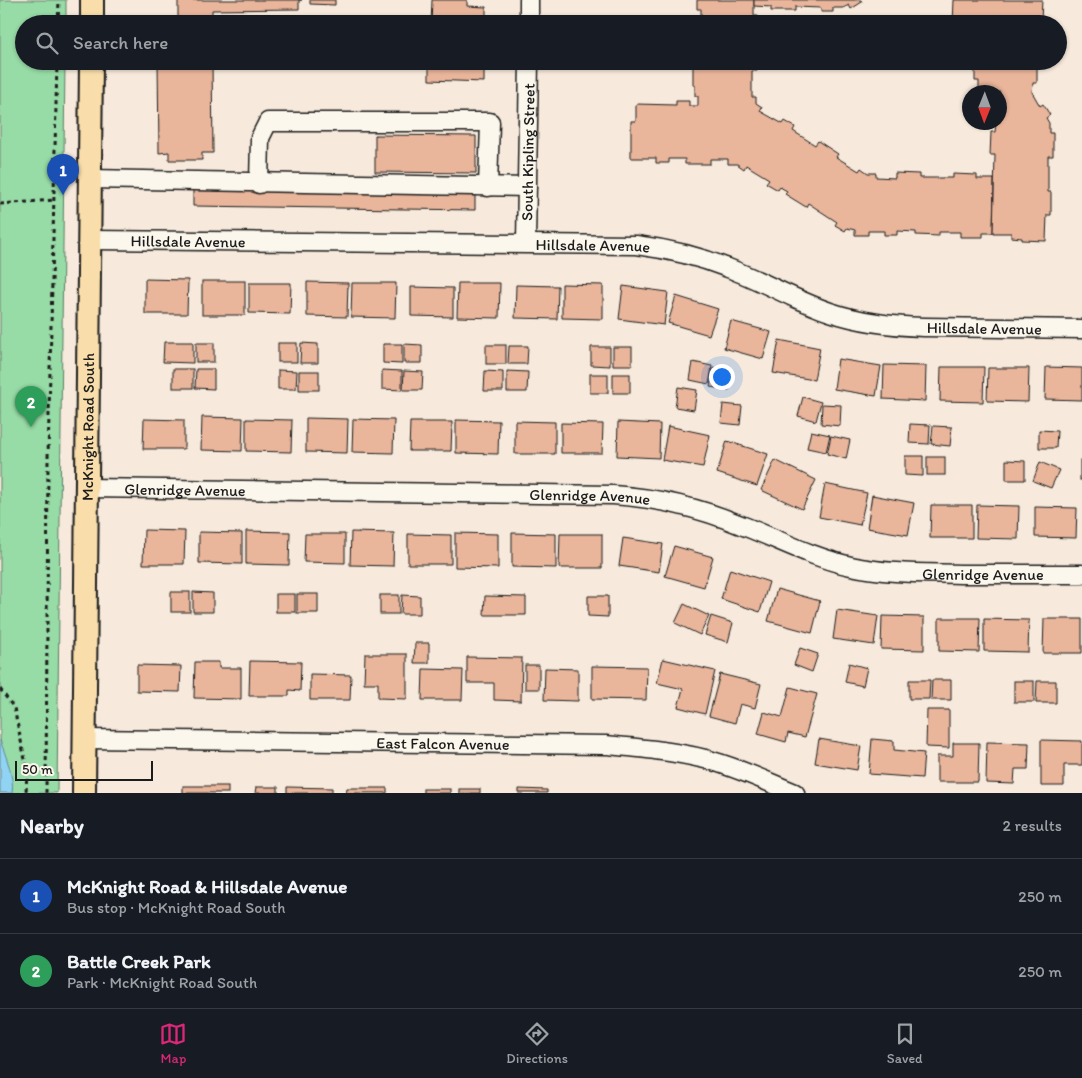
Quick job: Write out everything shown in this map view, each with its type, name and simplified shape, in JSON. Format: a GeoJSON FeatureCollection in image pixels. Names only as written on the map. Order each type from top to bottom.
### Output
{"type":"FeatureCollection","features":[{"type":"Feature","properties":{"kind":"main road"},"geometry":{"type":"LineString","coordinates":[[92,0],[92,15]]}},
{"type":"Feature","properties":{"kind":"main road","name":"McKnight Road South"},"geometry":{"type":"LineString","coordinates":[[84,793],[91,70]]}},
{"type":"Feature","properties":{"kind":"street"},"geometry":{"type":"LineString","coordinates":[[529,0],[529,15]]}},
{"type":"Feature","properties":{"kind":"street","name":"South Kipling Street"},"geometry":{"type":"LineString","coordinates":[[526,243],[528,70]]}},
{"type":"Feature","properties":{"kind":"street"},"geometry":{"type":"LineString","coordinates":[[259,184],[260,138],[268,122],[490,122],[488,187]]}},
{"type":"Feature","properties":{"kind":"street"},"geometry":{"type":"LineString","coordinates":[[90,179],[259,184],[527,187]]}},
{"type":"Feature","properties":{"kind":"street","name":"Hillsdale Avenue"},"geometry":{"type":"LineString","coordinates":[[89,240],[618,244],[652,247],[686,253],[730,268],[818,308],[855,319],[918,327],[1082,329]]}},
{"type":"Feature","properties":{"kind":"street","name":"Glenridge Avenue"},"geometry":{"type":"LineString","coordinates":[[86,488],[639,497],[672,502],[710,513],[803,551],[830,561],[852,566],[891,572],[1082,574]]}},
{"type":"Feature","properties":{"kind":"street","name":"East Falcon Avenue"},"geometry":{"type":"LineString","coordinates":[[84,739],[606,745],[653,749],[705,759],[750,773],[795,793]]}},
{"type":"Feature","properties":{"kind":"path"},"geometry":{"type":"LineString","coordinates":[[58,15],[59,0]]}},
{"type":"Feature","properties":{"kind":"path"},"geometry":{"type":"LineString","coordinates":[[46,793],[48,468],[57,70]]}},
{"type":"Feature","properties":{"kind":"path"},"geometry":{"type":"LineString","coordinates":[[0,204],[54,200]]}},
{"type":"Feature","properties":{"kind":"path"},"geometry":{"type":"LineString","coordinates":[[0,689],[14,708],[28,770],[26,793]]}},
{"type":"Feature","properties":{"kind":"green space"},"geometry":{"type":"Polygon","coordinates":[[[0,0],[66,0],[66,15],[15,15],[15,70],[65,70],[57,793],[0,793],[0,0]]]}},
{"type":"Feature","properties":{"kind":"water"},"geometry":{"type":"Polygon","coordinates":[[[0,740],[11,773],[12,793],[0,793],[0,740]]]}},
{"type":"Feature","properties":{"kind":"building"},"geometry":{"type":"Polygon","coordinates":[[[178,0],[299,0],[299,9],[212,10],[212,15],[178,15],[178,0]]]}},
{"type":"Feature","properties":{"kind":"building"},"geometry":{"type":"Polygon","coordinates":[[[310,0],[335,0],[335,5],[310,4],[310,0]]]}},
{"type":"Feature","properties":{"kind":"building"},"geometry":{"type":"Polygon","coordinates":[[[432,0],[467,0],[467,6],[486,7],[486,15],[431,15],[432,0]]]}},
{"type":"Feature","properties":{"kind":"building"},"geometry":{"type":"Polygon","coordinates":[[[697,0],[754,0],[754,15],[701,15],[701,9],[697,9],[697,0]]]}},
{"type":"Feature","properties":{"kind":"building"},"geometry":{"type":"Polygon","coordinates":[[[754,0],[861,0],[862,2],[851,9],[849,5],[843,8],[833,8],[833,12],[821,12],[821,8],[795,7],[795,11],[771,11],[771,7],[754,6],[754,0]]]}},
{"type":"Feature","properties":{"kind":"building"},"geometry":{"type":"Polygon","coordinates":[[[954,0],[1042,0],[1041,15],[953,15],[954,0]]]}},
{"type":"Feature","properties":{"kind":"building"},"geometry":{"type":"Polygon","coordinates":[[[158,70],[212,70],[213,153],[202,153],[202,160],[169,160],[169,152],[159,153],[158,70]]]}},
{"type":"Feature","properties":{"kind":"building"},"geometry":{"type":"Polygon","coordinates":[[[429,70],[484,70],[484,82],[429,80],[429,70]]]}},
{"type":"Feature","properties":{"kind":"building"},"geometry":{"type":"Polygon","coordinates":[[[693,70],[757,70],[752,71],[752,97],[756,97],[756,103],[762,107],[760,111],[783,124],[785,121],[795,127],[793,131],[815,145],[818,141],[838,154],[836,157],[859,171],[861,168],[868,173],[876,173],[876,177],[895,178],[895,173],[919,174],[919,178],[953,178],[953,174],[977,175],[977,179],[994,179],[993,233],[983,233],[983,237],[960,237],[960,232],[939,232],[939,236],[916,235],[916,232],[897,231],[897,235],[884,235],[884,231],[868,231],[868,235],[855,235],[855,230],[847,228],[845,231],[835,225],[837,222],[808,203],[806,207],[785,194],[787,191],[780,187],[778,190],[766,183],[769,179],[746,165],[744,169],[737,164],[728,164],[728,159],[710,159],[710,164],[685,164],[685,159],[669,159],[669,163],[656,163],[656,158],[631,158],[631,121],[636,121],[636,104],[676,105],[676,101],[689,101],[689,106],[698,106],[698,96],[695,96],[695,85],[693,85],[693,70]]]}},
{"type":"Feature","properties":{"kind":"building"},"geometry":{"type":"Polygon","coordinates":[[[975,70],[1037,70],[1037,83],[1033,83],[1032,92],[1040,106],[1043,104],[1050,115],[1046,118],[1049,123],[1049,133],[1053,133],[1053,156],[1048,156],[1048,192],[1051,192],[1051,215],[1047,215],[1046,241],[1022,240],[1022,238],[1011,237],[1011,233],[993,233],[995,155],[990,155],[991,132],[1007,130],[1007,85],[979,85],[979,81],[975,81],[975,70]]]}},
{"type":"Feature","properties":{"kind":"building"},"geometry":{"type":"Polygon","coordinates":[[[375,135],[476,136],[476,173],[375,172],[375,135]]]}},
{"type":"Feature","properties":{"kind":"building"},"geometry":{"type":"Polygon","coordinates":[[[193,188],[475,192],[475,210],[193,206],[193,188]]]}},
{"type":"Feature","properties":{"kind":"building"},"geometry":{"type":"Polygon","coordinates":[[[145,279],[188,280],[187,314],[145,314],[145,279]]]}},
{"type":"Feature","properties":{"kind":"building"},"geometry":{"type":"Polygon","coordinates":[[[202,281],[245,281],[245,315],[202,315],[202,281]]]}},
{"type":"Feature","properties":{"kind":"building"},"geometry":{"type":"Polygon","coordinates":[[[307,282],[348,283],[347,317],[307,316],[307,282]]]}},
{"type":"Feature","properties":{"kind":"building"},"geometry":{"type":"Polygon","coordinates":[[[249,283],[291,283],[290,314],[249,313],[249,283]]]}},
{"type":"Feature","properties":{"kind":"building"},"geometry":{"type":"Polygon","coordinates":[[[352,283],[396,283],[395,318],[351,317],[352,283]]]}},
{"type":"Feature","properties":{"kind":"building"},"geometry":{"type":"Polygon","coordinates":[[[458,283],[500,283],[499,318],[457,317],[458,283]]]}},
{"type":"Feature","properties":{"kind":"building"},"geometry":{"type":"Polygon","coordinates":[[[562,284],[603,285],[603,319],[562,318],[562,284]]]}},
{"type":"Feature","properties":{"kind":"building"},"geometry":{"type":"Polygon","coordinates":[[[516,285],[558,286],[557,319],[515,318],[516,285]]]}},
{"type":"Feature","properties":{"kind":"building"},"geometry":{"type":"Polygon","coordinates":[[[623,286],[668,292],[664,325],[619,319],[623,286]]]}},
{"type":"Feature","properties":{"kind":"building"},"geometry":{"type":"Polygon","coordinates":[[[411,287],[453,288],[453,317],[411,316],[411,287]]]}},
{"type":"Feature","properties":{"kind":"building"},"geometry":{"type":"Polygon","coordinates":[[[676,296],[718,309],[709,335],[668,323],[676,296]]]}},
{"type":"Feature","properties":{"kind":"building"},"geometry":{"type":"Polygon","coordinates":[[[731,321],[771,332],[763,359],[724,348],[731,321]]]}},
{"type":"Feature","properties":{"kind":"building"},"geometry":{"type":"Polygon","coordinates":[[[779,340],[820,348],[814,380],[773,373],[779,340]]]}},
{"type":"Feature","properties":{"kind":"building"},"geometry":{"type":"Polygon","coordinates":[[[164,342],[193,342],[193,363],[163,362],[164,342]]]}},
{"type":"Feature","properties":{"kind":"building"},"geometry":{"type":"Polygon","coordinates":[[[196,343],[214,343],[214,362],[196,362],[196,343]]]}},
{"type":"Feature","properties":{"kind":"building"},"geometry":{"type":"Polygon","coordinates":[[[278,343],[297,343],[297,362],[278,362],[278,343]]]}},
{"type":"Feature","properties":{"kind":"building"},"geometry":{"type":"Polygon","coordinates":[[[301,343],[318,344],[318,363],[300,363],[301,343]]]}},
{"type":"Feature","properties":{"kind":"building"},"geometry":{"type":"Polygon","coordinates":[[[383,344],[402,344],[402,364],[383,363],[383,344]]]}},
{"type":"Feature","properties":{"kind":"building"},"geometry":{"type":"Polygon","coordinates":[[[404,344],[422,345],[422,363],[404,363],[404,344]]]}},
{"type":"Feature","properties":{"kind":"building"},"geometry":{"type":"Polygon","coordinates":[[[486,345],[506,345],[506,364],[486,364],[486,345]]]}},
{"type":"Feature","properties":{"kind":"building"},"geometry":{"type":"Polygon","coordinates":[[[509,346],[528,346],[527,364],[508,364],[509,346]]]}},
{"type":"Feature","properties":{"kind":"building"},"geometry":{"type":"Polygon","coordinates":[[[591,347],[610,347],[610,366],[591,365],[591,347]]]}},
{"type":"Feature","properties":{"kind":"building"},"geometry":{"type":"Polygon","coordinates":[[[613,347],[632,347],[632,365],[613,365],[613,347]]]}},
{"type":"Feature","properties":{"kind":"building"},"geometry":{"type":"Polygon","coordinates":[[[838,359],[881,366],[876,396],[834,389],[838,359]]]}},
{"type":"Feature","properties":{"kind":"building"},"geometry":{"type":"Polygon","coordinates":[[[693,362],[712,366],[709,384],[690,380],[693,362]]]}},
{"type":"Feature","properties":{"kind":"building"},"geometry":{"type":"Polygon","coordinates":[[[884,365],[926,366],[925,401],[883,399],[884,365]]]}},
{"type":"Feature","properties":{"kind":"building"},"geometry":{"type":"Polygon","coordinates":[[[941,367],[984,367],[983,402],[940,401],[941,367]]]}},
{"type":"Feature","properties":{"kind":"building"},"geometry":{"type":"Polygon","coordinates":[[[1046,367],[1082,368],[1082,400],[1045,399],[1046,367]]]}},
{"type":"Feature","properties":{"kind":"building"},"geometry":{"type":"Polygon","coordinates":[[[713,368],[732,371],[729,390],[710,387],[713,368]]]}},
{"type":"Feature","properties":{"kind":"building"},"geometry":{"type":"Polygon","coordinates":[[[988,368],[1029,368],[1028,402],[987,401],[988,368]]]}},
{"type":"Feature","properties":{"kind":"building"},"geometry":{"type":"Polygon","coordinates":[[[173,369],[193,369],[193,388],[173,388],[173,369]]]}},
{"type":"Feature","properties":{"kind":"building"},"geometry":{"type":"Polygon","coordinates":[[[196,369],[214,369],[214,389],[195,388],[196,369]]]}},
{"type":"Feature","properties":{"kind":"building"},"geometry":{"type":"Polygon","coordinates":[[[278,370],[297,371],[296,389],[278,389],[278,370]]]}},
{"type":"Feature","properties":{"kind":"building"},"geometry":{"type":"Polygon","coordinates":[[[382,370],[402,371],[402,390],[382,389],[382,370]]]}},
{"type":"Feature","properties":{"kind":"building"},"geometry":{"type":"Polygon","coordinates":[[[299,371],[319,371],[319,390],[299,390],[299,371]]]}},
{"type":"Feature","properties":{"kind":"building"},"geometry":{"type":"Polygon","coordinates":[[[404,371],[423,372],[422,390],[403,390],[404,371]]]}},
{"type":"Feature","properties":{"kind":"building"},"geometry":{"type":"Polygon","coordinates":[[[485,371],[503,372],[503,391],[484,391],[485,371]]]}},
{"type":"Feature","properties":{"kind":"building"},"geometry":{"type":"Polygon","coordinates":[[[507,371],[528,372],[527,392],[507,392],[507,371]]]}},
{"type":"Feature","properties":{"kind":"building"},"geometry":{"type":"Polygon","coordinates":[[[590,374],[608,374],[608,393],[590,393],[590,374]]]}},
{"type":"Feature","properties":{"kind":"building"},"geometry":{"type":"Polygon","coordinates":[[[613,374],[630,374],[630,393],[613,393],[613,374]]]}},
{"type":"Feature","properties":{"kind":"building"},"geometry":{"type":"Polygon","coordinates":[[[678,387],[697,390],[694,410],[675,407],[678,387]]]}},
{"type":"Feature","properties":{"kind":"building"},"geometry":{"type":"Polygon","coordinates":[[[803,397],[821,402],[816,421],[798,416],[803,397]]]}},
{"type":"Feature","properties":{"kind":"building"},"geometry":{"type":"Polygon","coordinates":[[[723,404],[742,406],[740,425],[721,423],[723,404]]]}},
{"type":"Feature","properties":{"kind":"building"},"geometry":{"type":"Polygon","coordinates":[[[822,404],[841,405],[840,426],[821,424],[822,404]]]}},
{"type":"Feature","properties":{"kind":"building"},"geometry":{"type":"Polygon","coordinates":[[[202,417],[243,418],[242,451],[201,450],[202,417]]]}},
{"type":"Feature","properties":{"kind":"building"},"geometry":{"type":"Polygon","coordinates":[[[306,418],[348,419],[347,453],[306,452],[306,418]]]}},
{"type":"Feature","properties":{"kind":"building"},"geometry":{"type":"Polygon","coordinates":[[[144,419],[184,420],[184,449],[143,449],[144,419]]]}},
{"type":"Feature","properties":{"kind":"building"},"geometry":{"type":"Polygon","coordinates":[[[246,419],[292,420],[291,452],[246,451],[246,419]]]}},
{"type":"Feature","properties":{"kind":"building"},"geometry":{"type":"Polygon","coordinates":[[[353,419],[394,420],[393,453],[352,452],[353,419]]]}},
{"type":"Feature","properties":{"kind":"building"},"geometry":{"type":"Polygon","coordinates":[[[456,420],[499,421],[498,454],[456,453],[456,420]]]}},
{"type":"Feature","properties":{"kind":"building"},"geometry":{"type":"Polygon","coordinates":[[[515,421],[555,422],[555,454],[515,454],[515,421]]]}},
{"type":"Feature","properties":{"kind":"building"},"geometry":{"type":"Polygon","coordinates":[[[410,422],[452,422],[451,451],[409,451],[410,422]]]}},
{"type":"Feature","properties":{"kind":"building"},"geometry":{"type":"Polygon","coordinates":[[[618,422],[660,424],[659,458],[617,456],[618,422]]]}},
{"type":"Feature","properties":{"kind":"building"},"geometry":{"type":"Polygon","coordinates":[[[561,423],[603,424],[602,453],[561,453],[561,423]]]}},
{"type":"Feature","properties":{"kind":"building"},"geometry":{"type":"Polygon","coordinates":[[[910,424],[930,425],[929,444],[909,443],[910,424]]]}},
{"type":"Feature","properties":{"kind":"building"},"geometry":{"type":"Polygon","coordinates":[[[668,426],[710,435],[703,467],[662,460],[668,426]]]}},
{"type":"Feature","properties":{"kind":"building"},"geometry":{"type":"Polygon","coordinates":[[[933,426],[952,427],[950,446],[931,444],[933,426]]]}},
{"type":"Feature","properties":{"kind":"building"},"geometry":{"type":"Polygon","coordinates":[[[1039,430],[1057,431],[1056,448],[1039,448],[1039,430]]]}},
{"type":"Feature","properties":{"kind":"building"},"geometry":{"type":"Polygon","coordinates":[[[811,431],[830,435],[826,452],[807,448],[811,431]]]}},
{"type":"Feature","properties":{"kind":"building"},"geometry":{"type":"Polygon","coordinates":[[[831,436],[850,440],[846,459],[827,454],[831,436]]]}},
{"type":"Feature","properties":{"kind":"building"},"geometry":{"type":"Polygon","coordinates":[[[727,441],[768,454],[757,486],[717,473],[727,441]]]}},
{"type":"Feature","properties":{"kind":"building"},"geometry":{"type":"Polygon","coordinates":[[[905,456],[923,456],[923,476],[905,475],[905,456]]]}},
{"type":"Feature","properties":{"kind":"building"},"geometry":{"type":"Polygon","coordinates":[[[927,457],[945,457],[945,475],[927,475],[927,457]]]}},
{"type":"Feature","properties":{"kind":"building"},"geometry":{"type":"Polygon","coordinates":[[[775,460],[816,480],[802,509],[761,490],[775,460]]]}},
{"type":"Feature","properties":{"kind":"building"},"geometry":{"type":"Polygon","coordinates":[[[1006,460],[1025,461],[1025,480],[1006,480],[1006,460]]]}},
{"type":"Feature","properties":{"kind":"building"},"geometry":{"type":"Polygon","coordinates":[[[1080,460],[1082,460],[1082,480],[1080,480],[1080,460]]]}},
{"type":"Feature","properties":{"kind":"building"},"geometry":{"type":"Polygon","coordinates":[[[1040,462],[1059,470],[1051,488],[1033,481],[1040,462]]]}},
{"type":"Feature","properties":{"kind":"building"},"geometry":{"type":"Polygon","coordinates":[[[825,484],[867,493],[860,525],[819,517],[825,484]]]}},
{"type":"Feature","properties":{"kind":"building"},"geometry":{"type":"Polygon","coordinates":[[[872,495],[914,503],[908,535],[867,528],[872,495]]]}},
{"type":"Feature","properties":{"kind":"building"},"geometry":{"type":"Polygon","coordinates":[[[931,505],[972,505],[972,538],[930,538],[931,505]]]}},
{"type":"Feature","properties":{"kind":"building"},"geometry":{"type":"Polygon","coordinates":[[[977,505],[1019,506],[1018,539],[976,538],[977,505]]]}},
{"type":"Feature","properties":{"kind":"building"},"geometry":{"type":"Polygon","coordinates":[[[1035,507],[1077,508],[1076,538],[1035,537],[1035,507]]]}},
{"type":"Feature","properties":{"kind":"building"},"geometry":{"type":"Polygon","coordinates":[[[144,530],[185,531],[184,564],[143,564],[144,530]]]}},
{"type":"Feature","properties":{"kind":"building"},"geometry":{"type":"Polygon","coordinates":[[[246,531],[290,532],[289,565],[246,564],[246,531]]]}},
{"type":"Feature","properties":{"kind":"building"},"geometry":{"type":"Polygon","coordinates":[[[199,532],[242,533],[242,564],[199,563],[199,532]]]}},
{"type":"Feature","properties":{"kind":"building"},"geometry":{"type":"Polygon","coordinates":[[[351,532],[394,533],[393,566],[350,565],[351,532]]]}},
{"type":"Feature","properties":{"kind":"building"},"geometry":{"type":"Polygon","coordinates":[[[455,533],[498,534],[498,568],[455,567],[455,533]]]}},
{"type":"Feature","properties":{"kind":"building"},"geometry":{"type":"Polygon","coordinates":[[[512,533],[556,534],[556,568],[512,567],[512,533]]]}},
{"type":"Feature","properties":{"kind":"building"},"geometry":{"type":"Polygon","coordinates":[[[305,534],[345,534],[345,563],[304,562],[305,534]]]}},
{"type":"Feature","properties":{"kind":"building"},"geometry":{"type":"Polygon","coordinates":[[[408,534],[451,535],[451,564],[408,564],[408,534]]]}},
{"type":"Feature","properties":{"kind":"building"},"geometry":{"type":"Polygon","coordinates":[[[560,534],[602,534],[602,568],[559,568],[560,534]]]}},
{"type":"Feature","properties":{"kind":"building"},"geometry":{"type":"Polygon","coordinates":[[[623,538],[663,544],[659,572],[619,566],[623,538]]]}},
{"type":"Feature","properties":{"kind":"building"},"geometry":{"type":"Polygon","coordinates":[[[674,546],[713,557],[704,587],[665,576],[674,546]]]}},
{"type":"Feature","properties":{"kind":"building"},"geometry":{"type":"Polygon","coordinates":[[[730,569],[769,582],[760,612],[721,599],[730,569]]]}},
{"type":"Feature","properties":{"kind":"building"},"geometry":{"type":"Polygon","coordinates":[[[777,589],[820,601],[812,633],[768,621],[777,589]]]}},
{"type":"Feature","properties":{"kind":"building"},"geometry":{"type":"Polygon","coordinates":[[[171,592],[190,592],[190,612],[171,612],[171,592]]]}},
{"type":"Feature","properties":{"kind":"building"},"geometry":{"type":"Polygon","coordinates":[[[193,592],[213,593],[213,612],[193,612],[193,592]]]}},
{"type":"Feature","properties":{"kind":"building"},"geometry":{"type":"Polygon","coordinates":[[[276,594],[295,594],[295,612],[276,612],[276,594]]]}},
{"type":"Feature","properties":{"kind":"building"},"geometry":{"type":"Polygon","coordinates":[[[297,594],[318,594],[318,613],[297,613],[297,594]]]}},
{"type":"Feature","properties":{"kind":"building"},"geometry":{"type":"Polygon","coordinates":[[[380,595],[399,595],[399,614],[380,614],[380,595]]]}},
{"type":"Feature","properties":{"kind":"building"},"geometry":{"type":"Polygon","coordinates":[[[402,595],[420,596],[420,614],[401,614],[402,595]]]}},
{"type":"Feature","properties":{"kind":"building"},"geometry":{"type":"Polygon","coordinates":[[[485,596],[526,597],[526,615],[484,615],[485,596]]]}},
{"type":"Feature","properties":{"kind":"building"},"geometry":{"type":"Polygon","coordinates":[[[588,596],[608,596],[608,617],[588,616],[588,596]]]}},
{"type":"Feature","properties":{"kind":"building"},"geometry":{"type":"Polygon","coordinates":[[[684,604],[709,616],[700,635],[675,623],[684,604]]]}},
{"type":"Feature","properties":{"kind":"building"},"geometry":{"type":"Polygon","coordinates":[[[837,610],[878,616],[874,645],[833,639],[837,610]]]}},
{"type":"Feature","properties":{"kind":"building"},"geometry":{"type":"Polygon","coordinates":[[[711,616],[733,623],[728,642],[705,635],[711,616]]]}},
{"type":"Feature","properties":{"kind":"building"},"geometry":{"type":"Polygon","coordinates":[[[882,616],[924,617],[924,650],[881,649],[882,616]]]}},
{"type":"Feature","properties":{"kind":"building"},"geometry":{"type":"Polygon","coordinates":[[[939,618],[980,618],[979,652],[939,651],[939,618]]]}},
{"type":"Feature","properties":{"kind":"building"},"geometry":{"type":"Polygon","coordinates":[[[984,619],[1029,620],[1028,652],[984,651],[984,619]]]}},
{"type":"Feature","properties":{"kind":"building"},"geometry":{"type":"Polygon","coordinates":[[[1044,619],[1082,619],[1082,653],[1043,653],[1044,619]]]}},
{"type":"Feature","properties":{"kind":"building"},"geometry":{"type":"Polygon","coordinates":[[[415,643],[429,643],[429,663],[414,663],[415,643]]]}},
{"type":"Feature","properties":{"kind":"building"},"geometry":{"type":"Polygon","coordinates":[[[800,648],[818,654],[812,672],[794,665],[800,648]]]}},
{"type":"Feature","properties":{"kind":"building"},"geometry":{"type":"Polygon","coordinates":[[[365,654],[407,654],[407,699],[378,698],[378,683],[364,683],[365,654]]]}},
{"type":"Feature","properties":{"kind":"building"},"geometry":{"type":"Polygon","coordinates":[[[467,657],[522,658],[521,701],[494,700],[494,683],[467,683],[467,657]]]}},
{"type":"Feature","properties":{"kind":"building"},"geometry":{"type":"Polygon","coordinates":[[[663,659],[715,671],[705,714],[678,707],[683,689],[657,683],[663,659]]]}},
{"type":"Feature","properties":{"kind":"building"},"geometry":{"type":"Polygon","coordinates":[[[250,661],[301,662],[300,691],[289,690],[289,696],[249,696],[250,661]]]}},
{"type":"Feature","properties":{"kind":"building"},"geometry":{"type":"Polygon","coordinates":[[[195,662],[219,662],[219,668],[241,668],[241,699],[194,698],[195,662]]]}},
{"type":"Feature","properties":{"kind":"building"},"geometry":{"type":"Polygon","coordinates":[[[849,663],[867,668],[863,686],[845,682],[849,663]]]}},
{"type":"Feature","properties":{"kind":"building"},"geometry":{"type":"Polygon","coordinates":[[[137,665],[181,666],[180,692],[137,691],[137,665]]]}},
{"type":"Feature","properties":{"kind":"building"},"geometry":{"type":"Polygon","coordinates":[[[525,665],[539,665],[539,689],[525,689],[525,665]]]}},
{"type":"Feature","properties":{"kind":"building"},"geometry":{"type":"Polygon","coordinates":[[[592,666],[647,667],[646,700],[592,699],[592,666]]]}},
{"type":"Feature","properties":{"kind":"building"},"geometry":{"type":"Polygon","coordinates":[[[545,668],[578,669],[578,701],[544,700],[545,668]]]}},
{"type":"Feature","properties":{"kind":"building"},"geometry":{"type":"Polygon","coordinates":[[[423,669],[463,670],[462,700],[422,700],[423,669]]]}},
{"type":"Feature","properties":{"kind":"building"},"geometry":{"type":"Polygon","coordinates":[[[310,674],[351,675],[350,700],[310,700],[310,674]]]}},
{"type":"Feature","properties":{"kind":"building"},"geometry":{"type":"Polygon","coordinates":[[[720,674],[761,684],[755,708],[740,704],[735,723],[709,716],[720,674]]]}},
{"type":"Feature","properties":{"kind":"building"},"geometry":{"type":"Polygon","coordinates":[[[909,680],[930,680],[929,699],[909,699],[909,680]]]}},
{"type":"Feature","properties":{"kind":"building"},"geometry":{"type":"Polygon","coordinates":[[[932,680],[951,680],[951,700],[931,700],[932,680]]]}},
{"type":"Feature","properties":{"kind":"building"},"geometry":{"type":"Polygon","coordinates":[[[1014,681],[1034,681],[1034,702],[1014,702],[1014,681]]]}},
{"type":"Feature","properties":{"kind":"building"},"geometry":{"type":"Polygon","coordinates":[[[1037,681],[1056,681],[1056,703],[1036,703],[1037,681]]]}},
{"type":"Feature","properties":{"kind":"building"},"geometry":{"type":"Polygon","coordinates":[[[790,687],[817,694],[805,737],[788,733],[786,742],[758,734],[764,712],[782,717],[790,687]]]}},
{"type":"Feature","properties":{"kind":"building"},"geometry":{"type":"Polygon","coordinates":[[[927,710],[949,710],[949,748],[926,747],[927,710]]]}},
{"type":"Feature","properties":{"kind":"building"},"geometry":{"type":"Polygon","coordinates":[[[819,739],[861,746],[857,770],[815,763],[819,739]]]}},
{"type":"Feature","properties":{"kind":"building"},"geometry":{"type":"Polygon","coordinates":[[[872,739],[894,741],[894,750],[924,753],[922,778],[869,774],[872,739]]]}},
{"type":"Feature","properties":{"kind":"building"},"geometry":{"type":"Polygon","coordinates":[[[1041,740],[1082,741],[1082,765],[1064,765],[1064,786],[1041,786],[1041,740]]]}},
{"type":"Feature","properties":{"kind":"building"},"geometry":{"type":"Polygon","coordinates":[[[987,742],[1029,743],[1028,769],[1015,769],[1014,784],[986,783],[987,742]]]}},
{"type":"Feature","properties":{"kind":"building"},"geometry":{"type":"Polygon","coordinates":[[[953,743],[979,743],[978,782],[937,782],[937,756],[953,756],[953,743]]]}},
{"type":"Feature","properties":{"kind":"building"},"geometry":{"type":"Polygon","coordinates":[[[183,786],[228,786],[228,793],[183,793],[183,786]]]}},
{"type":"Feature","properties":{"kind":"building"},"geometry":{"type":"Polygon","coordinates":[[[256,787],[278,787],[278,793],[255,793],[256,787]]]}},
{"type":"Feature","properties":{"kind":"building"},"geometry":{"type":"Polygon","coordinates":[[[287,787],[332,788],[332,793],[287,793],[287,787]]]}},
{"type":"Feature","properties":{"kind":"building"},"geometry":{"type":"Polygon","coordinates":[[[347,788],[387,788],[387,793],[346,793],[347,788]]]}},
{"type":"Feature","properties":{"kind":"building"},"geometry":{"type":"Polygon","coordinates":[[[423,789],[450,789],[450,793],[423,793],[423,789]]]}},
{"type":"Feature","properties":{"kind":"building"},"geometry":{"type":"Polygon","coordinates":[[[459,789],[480,789],[480,793],[459,793],[459,789]]]}},
{"type":"Feature","properties":{"kind":"building"},"geometry":{"type":"Polygon","coordinates":[[[519,789],[547,790],[547,793],[519,793],[519,789]]]}},
{"type":"Feature","properties":{"kind":"place","name":"McKnight Road & Hillsdale Avenue"},"geometry":{"type":"Point","coordinates":[63,195]}},
{"type":"Feature","properties":{"kind":"place","name":"Battle Creek Park"},"geometry":{"type":"Point","coordinates":[31,427]}}]}
